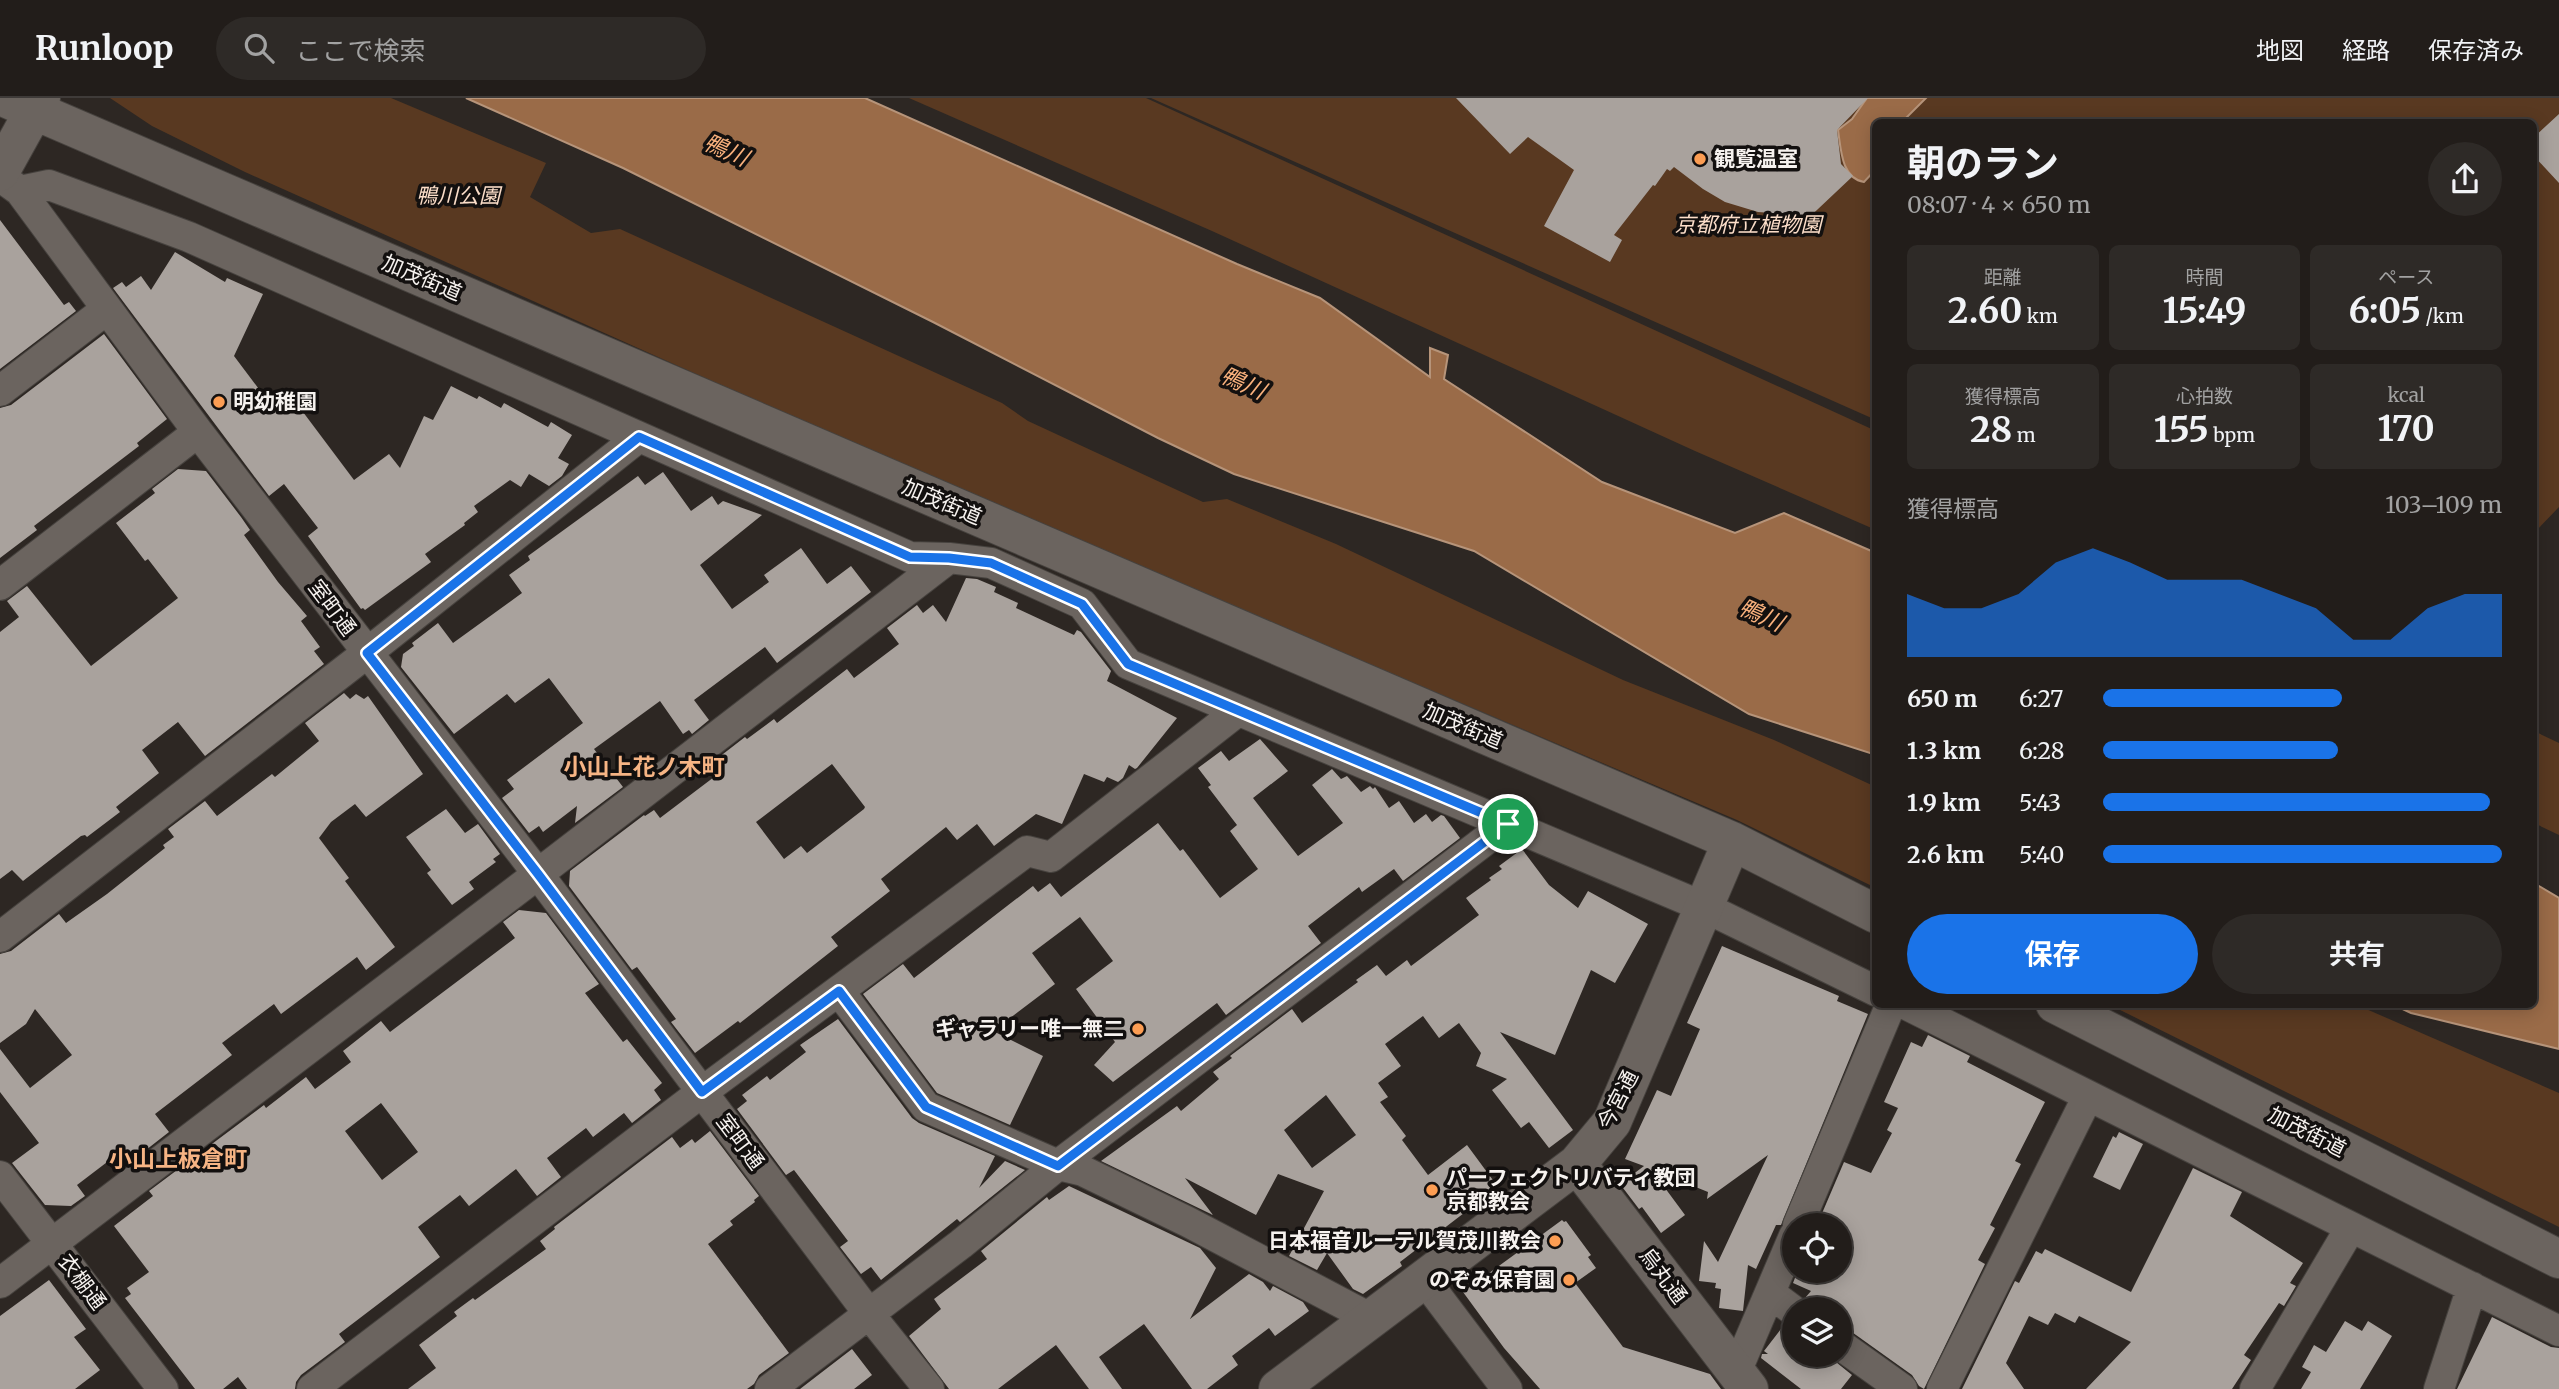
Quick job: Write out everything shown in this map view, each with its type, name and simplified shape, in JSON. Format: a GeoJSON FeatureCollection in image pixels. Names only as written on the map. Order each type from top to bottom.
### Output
{"type":"FeatureCollection","features":[{"type":"Feature","properties":{"kind":"street"},"geometry":{"type":"LineString","coordinates":[[17,102],[7,180],[49,185],[190,237],[910,557],[991,563],[1082,604],[1128,664],[1704,907],[1872,988]]}},
{"type":"Feature","properties":{"kind":"street","name":"加茂街道"},"geometry":{"type":"LineString","coordinates":[[17,102],[1732,841],[1872,912]]}},
{"type":"Feature","properties":{"kind":"street","name":"室町通"},"geometry":{"type":"LineString","coordinates":[[7,180],[538,874],[869,1314],[929,1389]]}},
{"type":"Feature","properties":{"kind":"street"},"geometry":{"type":"LineString","coordinates":[[0,391],[107,309]]}},
{"type":"Feature","properties":{"kind":"street"},"geometry":{"type":"LineString","coordinates":[[0,585],[198,432]]}},
{"type":"Feature","properties":{"kind":"street"},"geometry":{"type":"LineString","coordinates":[[0,937],[367,653],[639,437]]}},
{"type":"Feature","properties":{"kind":"street"},"geometry":{"type":"LineString","coordinates":[[0,1283],[949,558]]}},
{"type":"Feature","properties":{"kind":"street"},"geometry":{"type":"LineString","coordinates":[[312,1389],[702,1092],[1027,851],[1051,857],[1238,712]]}},
{"type":"Feature","properties":{"kind":"street"},"geometry":{"type":"LineString","coordinates":[[770,1389],[1508,824]]}},
{"type":"Feature","properties":{"kind":"street","name":"今宮通"},"geometry":{"type":"LineString","coordinates":[[1278,1389],[1577,1164],[1612,1122],[1732,841]]}},
{"type":"Feature","properties":{"kind":"street"},"geometry":{"type":"LineString","coordinates":[[839,991],[926,1107],[1058,1166],[1083,1171],[1188,1222],[1370,1318]]}},
{"type":"Feature","properties":{"kind":"street"},"geometry":{"type":"LineString","coordinates":[[1803,1213],[1889,1008]]}},
{"type":"Feature","properties":{"kind":"street"},"geometry":{"type":"LineString","coordinates":[[1913,1008],[2559,1331]]}},
{"type":"Feature","properties":{"kind":"street","name":"加茂街道"},"geometry":{"type":"LineString","coordinates":[[2063,1008],[2559,1259]]}},
{"type":"Feature","properties":{"kind":"street"},"geometry":{"type":"LineString","coordinates":[[1942,1389],[2088,1096]]}},
{"type":"Feature","properties":{"kind":"street","name":"烏丸通"},"geometry":{"type":"LineString","coordinates":[[1577,1164],[1742,1381]]}},
{"type":"Feature","properties":{"kind":"street","name":"衣棚通"},"geometry":{"type":"LineString","coordinates":[[0,1176],[163,1389]]}},
{"type":"Feature","properties":{"kind":"street"},"geometry":{"type":"LineString","coordinates":[[2255,1389],[2351,1227]]}},
{"type":"Feature","properties":{"kind":"street"},"geometry":{"type":"LineString","coordinates":[[1742,1381],[1782,1264]]}},
{"type":"Feature","properties":{"kind":"street"},"geometry":{"type":"LineString","coordinates":[[1424,1279],[1507,1389]]}},
{"type":"Feature","properties":{"kind":"street"},"geometry":{"type":"LineString","coordinates":[[2439,1389],[2472,1287]]}},
{"type":"Feature","properties":{"kind":"street"},"geometry":{"type":"LineString","coordinates":[[1770,1293],[1782,1302]]}},
{"type":"Feature","properties":{"kind":"street"},"geometry":{"type":"LineString","coordinates":[[1852,1353],[1902,1389]]}},
{"type":"Feature","properties":{"kind":"green space","name":"鴨川公園"},"geometry":{"type":"Polygon","coordinates":[[[110,98],[391,98],[546,163],[530,197],[591,233],[620,229],[1002,403],[1028,421],[1203,502],[1227,499],[1336,544],[1623,680],[1774,740],[1872,785],[1872,886],[1737,820],[899,465],[245,172],[152,126],[110,98]]]}},
{"type":"Feature","properties":{"kind":"green space"},"geometry":{"type":"Polygon","coordinates":[[[909,98],[1146,98],[1872,429],[1872,528],[1695,451],[1212,231],[909,98]]]}},
{"type":"Feature","properties":{"kind":"green space","name":"京都府立植物園"},"geometry":{"type":"Polygon","coordinates":[[[1151,98],[2559,98],[2559,507],[2537,530],[2537,119],[1872,119],[1872,418],[1151,98]]]}},
{"type":"Feature","properties":{"kind":"green space"},"geometry":{"type":"Polygon","coordinates":[[[2537,732],[2559,743],[2559,835],[2537,824],[2537,732]]]}},
{"type":"Feature","properties":{"kind":"green space"},"geometry":{"type":"Polygon","coordinates":[[[2116,1008],[2364,1008],[2559,1093],[2559,1227],[2116,1008]]]}},
{"type":"Feature","properties":{"kind":"water","name":"鴨川"},"geometry":{"type":"Polygon","coordinates":[[[466,98],[865,98],[1237,264],[1320,298],[1430,377],[1430,348],[1448,355],[1444,379],[1602,482],[1735,533],[1784,513],[1872,551],[1872,754],[1749,714],[1474,551],[1234,474],[623,168],[466,98]]]}},
{"type":"Feature","properties":{"kind":"water"},"geometry":{"type":"Polygon","coordinates":[[[1867,98],[1926,98],[1905,119],[1872,119],[1872,173],[1864,182],[1856,179],[1846,169],[1841,154],[1838,130],[1852,119],[1867,98]]]}},
{"type":"Feature","properties":{"kind":"water"},"geometry":{"type":"Polygon","coordinates":[[[2537,885],[2559,898],[2559,1049],[2411,1013],[2400,1008],[2537,1008],[2537,885]]]}},
{"type":"Feature","properties":{"kind":"building","name":"観覧温室"},"geometry":{"type":"Polygon","coordinates":[[[1456,98],[1868,98],[1837,130],[1841,164],[1853,176],[1800,226],[1788,214],[1758,212],[1725,202],[1674,167],[1670,171],[1667,169],[1614,235],[1622,240],[1610,262],[1544,226],[1574,170],[1528,137],[1510,154],[1456,98]]]}},
{"type":"Feature","properties":{"kind":"building"},"geometry":{"type":"Polygon","coordinates":[[[2559,114],[2559,183],[2537,159],[2537,134],[2559,114]]]}},
{"type":"Feature","properties":{"kind":"building"},"geometry":{"type":"Polygon","coordinates":[[[0,220],[64,305],[69,302],[76,311],[0,369],[0,220]]]}},
{"type":"Feature","properties":{"kind":"building"},"geometry":{"type":"Polygon","coordinates":[[[175,252],[225,282],[227,278],[263,294],[234,356],[277,413],[294,400],[354,480],[389,454],[400,468],[424,416],[433,420],[451,386],[477,399],[479,396],[501,408],[504,403],[548,427],[551,422],[572,435],[558,458],[569,464],[562,476],[549,486],[529,474],[521,487],[510,480],[474,506],[478,512],[464,523],[465,525],[425,554],[431,562],[365,610],[361,609],[308,536],[318,528],[284,484],[269,496],[113,288],[122,282],[126,287],[141,276],[151,290],[175,252]]]}},
{"type":"Feature","properties":{"kind":"building"},"geometry":{"type":"Polygon","coordinates":[[[104,334],[167,419],[137,443],[139,446],[34,526],[37,530],[0,558],[0,408],[11,405],[104,334]]]}},
{"type":"Feature","properties":{"kind":"building"},"geometry":{"type":"Polygon","coordinates":[[[178,469],[206,471],[241,517],[250,530],[244,535],[307,616],[301,621],[320,647],[314,651],[324,664],[205,756],[178,722],[142,750],[159,773],[116,807],[120,812],[87,837],[81,836],[23,881],[12,870],[0,879],[0,632],[19,617],[7,601],[27,586],[91,666],[178,598],[116,523],[155,493],[152,489],[178,469]]]}},
{"type":"Feature","properties":{"kind":"building"},"geometry":{"type":"Polygon","coordinates":[[[663,472],[691,511],[712,496],[718,505],[723,501],[762,515],[700,565],[732,609],[769,582],[764,575],[801,548],[827,584],[851,566],[871,592],[777,663],[765,647],[694,700],[709,720],[692,734],[689,730],[683,734],[660,701],[594,749],[623,787],[575,823],[577,806],[543,832],[539,826],[529,833],[502,798],[514,789],[507,780],[583,723],[549,678],[515,703],[507,694],[454,734],[401,667],[403,654],[414,646],[412,643],[438,623],[453,643],[522,593],[509,575],[530,560],[528,556],[638,476],[645,485],[663,472]]]}},
{"type":"Feature","properties":{"kind":"building"},"geometry":{"type":"Polygon","coordinates":[[[966,578],[977,579],[996,587],[994,592],[1018,603],[1016,608],[1074,635],[1077,630],[1081,632],[1111,671],[1107,681],[1177,718],[1137,768],[1129,765],[1118,782],[1107,777],[1104,782],[1084,774],[1062,824],[1036,814],[994,846],[977,824],[957,840],[946,827],[881,879],[890,891],[831,937],[838,946],[740,1023],[738,1021],[695,1053],[671,1022],[676,1019],[637,967],[632,970],[569,886],[570,871],[644,815],[654,810],[660,818],[722,771],[714,761],[745,737],[747,739],[774,719],[777,723],[847,669],[854,678],[899,644],[887,628],[917,605],[923,613],[933,605],[946,622],[966,578]],[[832,764],[756,822],[784,859],[801,846],[807,853],[865,807],[832,764]]]}},
{"type":"Feature","properties":{"kind":"building"},"geometry":{"type":"Polygon","coordinates":[[[344,693],[350,699],[356,694],[364,699],[368,696],[423,774],[366,817],[355,804],[331,822],[319,838],[349,878],[345,881],[395,947],[366,970],[357,957],[281,1014],[274,1004],[222,1043],[232,1055],[155,1114],[169,1132],[128,1164],[119,1153],[77,1185],[85,1196],[71,1206],[45,1205],[12,1163],[39,1143],[0,1092],[0,1049],[30,1088],[72,1055],[35,1009],[26,1024],[0,1043],[0,954],[11,951],[59,914],[66,923],[107,894],[165,848],[163,845],[174,837],[168,829],[205,801],[217,816],[272,774],[275,777],[319,741],[305,723],[344,693]]]}},
{"type":"Feature","properties":{"kind":"building"},"geometry":{"type":"Polygon","coordinates":[[[1260,739],[1288,771],[1253,798],[1298,856],[1343,823],[1312,785],[1332,769],[1341,779],[1347,776],[1361,792],[1370,786],[1373,789],[1375,787],[1389,808],[1399,801],[1414,823],[1426,814],[1432,822],[1441,815],[1444,816],[1460,838],[1403,881],[1394,869],[1362,892],[1359,887],[1308,926],[1321,943],[1226,1015],[1217,1003],[1113,1082],[1094,1065],[1115,1042],[1076,989],[1113,961],[1080,917],[1032,953],[1055,984],[993,1031],[1043,1056],[1010,1125],[937,1093],[863,994],[903,964],[914,978],[1033,886],[1038,892],[1050,883],[1061,897],[1158,823],[1180,851],[1183,849],[1220,898],[1258,869],[1230,831],[1237,825],[1208,787],[1211,785],[1198,768],[1221,751],[1229,761],[1260,739]]]}},
{"type":"Feature","properties":{"kind":"building"},"geometry":{"type":"Polygon","coordinates":[[[446,809],[465,833],[478,824],[500,854],[493,859],[496,862],[469,882],[474,889],[452,905],[427,873],[431,870],[406,837],[446,809]]]}},
{"type":"Feature","properties":{"kind":"building"},"geometry":{"type":"Polygon","coordinates":[[[1522,849],[1549,885],[1578,908],[1588,891],[1648,924],[1615,983],[1591,970],[1555,1055],[1500,1032],[1573,1130],[1549,1148],[1529,1122],[1521,1128],[1492,1090],[1507,1079],[1476,1066],[1481,1053],[1459,1023],[1439,1038],[1423,1016],[1385,1044],[1401,1066],[1378,1083],[1388,1097],[1380,1102],[1406,1136],[1402,1140],[1428,1175],[1467,1145],[1498,1187],[1400,1262],[1402,1266],[1363,1294],[1353,1289],[1327,1253],[1317,1270],[1289,1256],[1324,1191],[1278,1174],[1256,1215],[1185,1178],[1213,1215],[1101,1161],[1177,1106],[1181,1111],[1219,1079],[1213,1072],[1232,1058],[1230,1056],[1292,1009],[1302,1023],[1377,965],[1386,976],[1407,960],[1411,966],[1479,915],[1466,898],[1491,880],[1489,878],[1502,869],[1499,866],[1522,849]],[[1326,1095],[1284,1130],[1312,1168],[1356,1135],[1326,1095]]]}},
{"type":"Feature","properties":{"kind":"building"},"geometry":{"type":"Polygon","coordinates":[[[519,910],[546,913],[599,984],[585,993],[623,1042],[627,1039],[662,1083],[654,1090],[661,1100],[632,1123],[624,1113],[593,1137],[586,1128],[547,1158],[561,1177],[537,1196],[516,1169],[469,1206],[460,1195],[418,1227],[440,1257],[339,1334],[345,1342],[301,1375],[295,1389],[247,1389],[238,1377],[223,1389],[195,1389],[125,1298],[131,1294],[127,1288],[149,1272],[114,1226],[153,1196],[149,1191],[264,1105],[266,1108],[306,1077],[315,1089],[351,1062],[343,1051],[381,1021],[390,1032],[515,938],[503,922],[519,910]],[[381,1103],[345,1131],[382,1180],[418,1152],[381,1103]]]}},
{"type":"Feature","properties":{"kind":"building"},"geometry":{"type":"Polygon","coordinates":[[[1722,946],[1839,996],[1837,1001],[1868,1014],[1786,1213],[1782,1213],[1781,1225],[1776,1225],[1756,1269],[1748,1265],[1743,1311],[1719,1308],[1721,1289],[1715,1288],[1716,1283],[1699,1281],[1704,1241],[1718,1262],[1768,1155],[1707,1199],[1708,1192],[1651,1169],[1685,1215],[1661,1233],[1642,1207],[1639,1209],[1620,1184],[1644,1166],[1625,1159],[1657,1090],[1671,1096],[1700,1029],[1687,1023],[1722,946]]]}},
{"type":"Feature","properties":{"kind":"building"},"geometry":{"type":"Polygon","coordinates":[[[838,1019],[912,1118],[995,1156],[979,1188],[1005,1161],[1025,1170],[960,1222],[957,1219],[881,1280],[871,1267],[861,1274],[840,1247],[848,1241],[794,1170],[786,1175],[737,1109],[747,1101],[742,1095],[767,1076],[770,1080],[806,1052],[800,1045],[838,1019]]]}},
{"type":"Feature","properties":{"kind":"building"},"geometry":{"type":"Polygon","coordinates":[[[1928,1035],[1970,1056],[1967,1062],[2045,1102],[2015,1161],[2021,1164],[1990,1225],[1995,1228],[1978,1260],[1985,1264],[1924,1389],[1912,1375],[1852,1332],[1852,1297],[1806,1297],[1811,1291],[1793,1283],[1852,1283],[1852,1213],[1822,1213],[1844,1162],[1871,1173],[1892,1133],[1887,1130],[1898,1108],[1884,1102],[1911,1042],[1922,1047],[1928,1035]]]}},
{"type":"Feature","properties":{"kind":"building"},"geometry":{"type":"Polygon","coordinates":[[[710,1131],[759,1196],[730,1221],[733,1225],[708,1244],[789,1353],[759,1375],[754,1384],[747,1389],[408,1389],[436,1368],[419,1345],[457,1316],[454,1312],[546,1249],[540,1241],[555,1229],[554,1227],[672,1137],[680,1148],[692,1139],[695,1143],[710,1131]]]}},
{"type":"Feature","properties":{"kind":"building"},"geometry":{"type":"Polygon","coordinates":[[[2119,1132],[2143,1144],[2120,1190],[2093,1177],[2113,1136],[2116,1138],[2119,1132]]]}},
{"type":"Feature","properties":{"kind":"building"},"geometry":{"type":"Polygon","coordinates":[[[2193,1168],[2242,1192],[2230,1216],[2303,1263],[2290,1283],[2296,1286],[2284,1306],[2279,1303],[2244,1355],[2251,1360],[2232,1389],[2086,1389],[2131,1342],[2079,1316],[2075,1323],[2055,1313],[2048,1325],[2029,1316],[2006,1363],[2024,1389],[1962,1389],[2015,1281],[2019,1283],[2036,1251],[2042,1254],[2045,1249],[2131,1292],[2193,1168]]]}},
{"type":"Feature","properties":{"kind":"building"},"geometry":{"type":"Polygon","coordinates":[[[1069,1186],[1200,1248],[1216,1268],[1190,1319],[1249,1274],[1263,1282],[1270,1291],[1273,1286],[1303,1302],[1309,1311],[1275,1336],[1269,1328],[1232,1356],[1238,1365],[1207,1389],[1192,1389],[1144,1324],[1099,1357],[1122,1389],[1089,1389],[1056,1345],[998,1389],[949,1389],[909,1336],[941,1309],[934,1299],[987,1259],[981,1251],[1047,1197],[1049,1200],[1069,1186]]]}},
{"type":"Feature","properties":{"kind":"building"},"geometry":{"type":"Polygon","coordinates":[[[1562,1220],[1566,1221],[1591,1255],[1588,1257],[1596,1268],[1575,1283],[1623,1347],[1710,1374],[1721,1389],[1540,1389],[1504,1348],[1463,1292],[1562,1220]]]}},
{"type":"Feature","properties":{"kind":"building"},"geometry":{"type":"Polygon","coordinates":[[[49,1280],[86,1329],[74,1337],[100,1370],[75,1389],[0,1389],[0,1316],[49,1280]]]}},
{"type":"Feature","properties":{"kind":"building"},"geometry":{"type":"Polygon","coordinates":[[[2492,1317],[2551,1347],[2559,1348],[2559,1389],[2457,1389],[2492,1317]]]}},
{"type":"Feature","properties":{"kind":"building"},"geometry":{"type":"Polygon","coordinates":[[[2345,1321],[2362,1331],[2368,1321],[2392,1336],[2360,1389],[2301,1389],[2311,1372],[2302,1367],[2314,1345],[2326,1352],[2345,1321]]]}},
{"type":"Feature","properties":{"kind":"building"},"geometry":{"type":"Polygon","coordinates":[[[1782,1328],[1782,1367],[1842,1367],[1852,1375],[1841,1389],[1801,1389],[1761,1358],[1762,1354],[1768,1354],[1764,1351],[1782,1328]]]}},
{"type":"Feature","properties":{"kind":"building"},"geometry":{"type":"Polygon","coordinates":[[[852,1349],[872,1375],[854,1389],[800,1389],[852,1349]]]}},
{"type":"Feature","properties":{"kind":"place","name":"観覧温室"},"geometry":{"type":"Point","coordinates":[1700,159]}},
{"type":"Feature","properties":{"kind":"place","name":"明幼稚園"},"geometry":{"type":"Point","coordinates":[219,402]}},
{"type":"Feature","properties":{"kind":"place","name":"ギャラリー唯一無二"},"geometry":{"type":"Point","coordinates":[1138,1029]}},
{"type":"Feature","properties":{"kind":"place","name":"パーフェクトリバティ教団 京都教会"},"geometry":{"type":"Point","coordinates":[1432,1190]}},
{"type":"Feature","properties":{"kind":"place","name":"日本福音ルーテル賀茂川教会"},"geometry":{"type":"Point","coordinates":[1555,1241]}},
{"type":"Feature","properties":{"kind":"place","name":"のぞみ保育園"},"geometry":{"type":"Point","coordinates":[1569,1280]}},
{"type":"Feature","properties":{"kind":"district","name":"小山上花ノ木町"},"geometry":{"type":"Point","coordinates":[644,767]}},
{"type":"Feature","properties":{"kind":"district","name":"小山上板倉町"},"geometry":{"type":"Point","coordinates":[178,1159]}},
{"type":"Feature","properties":{"kind":"route"},"geometry":{"type":"LineString","coordinates":[[639,437],[910,557],[991,563],[1082,604],[1128,664],[1508,824],[1058,1166],[926,1107],[839,991],[702,1092],[367,653],[639,437]]}}]}
